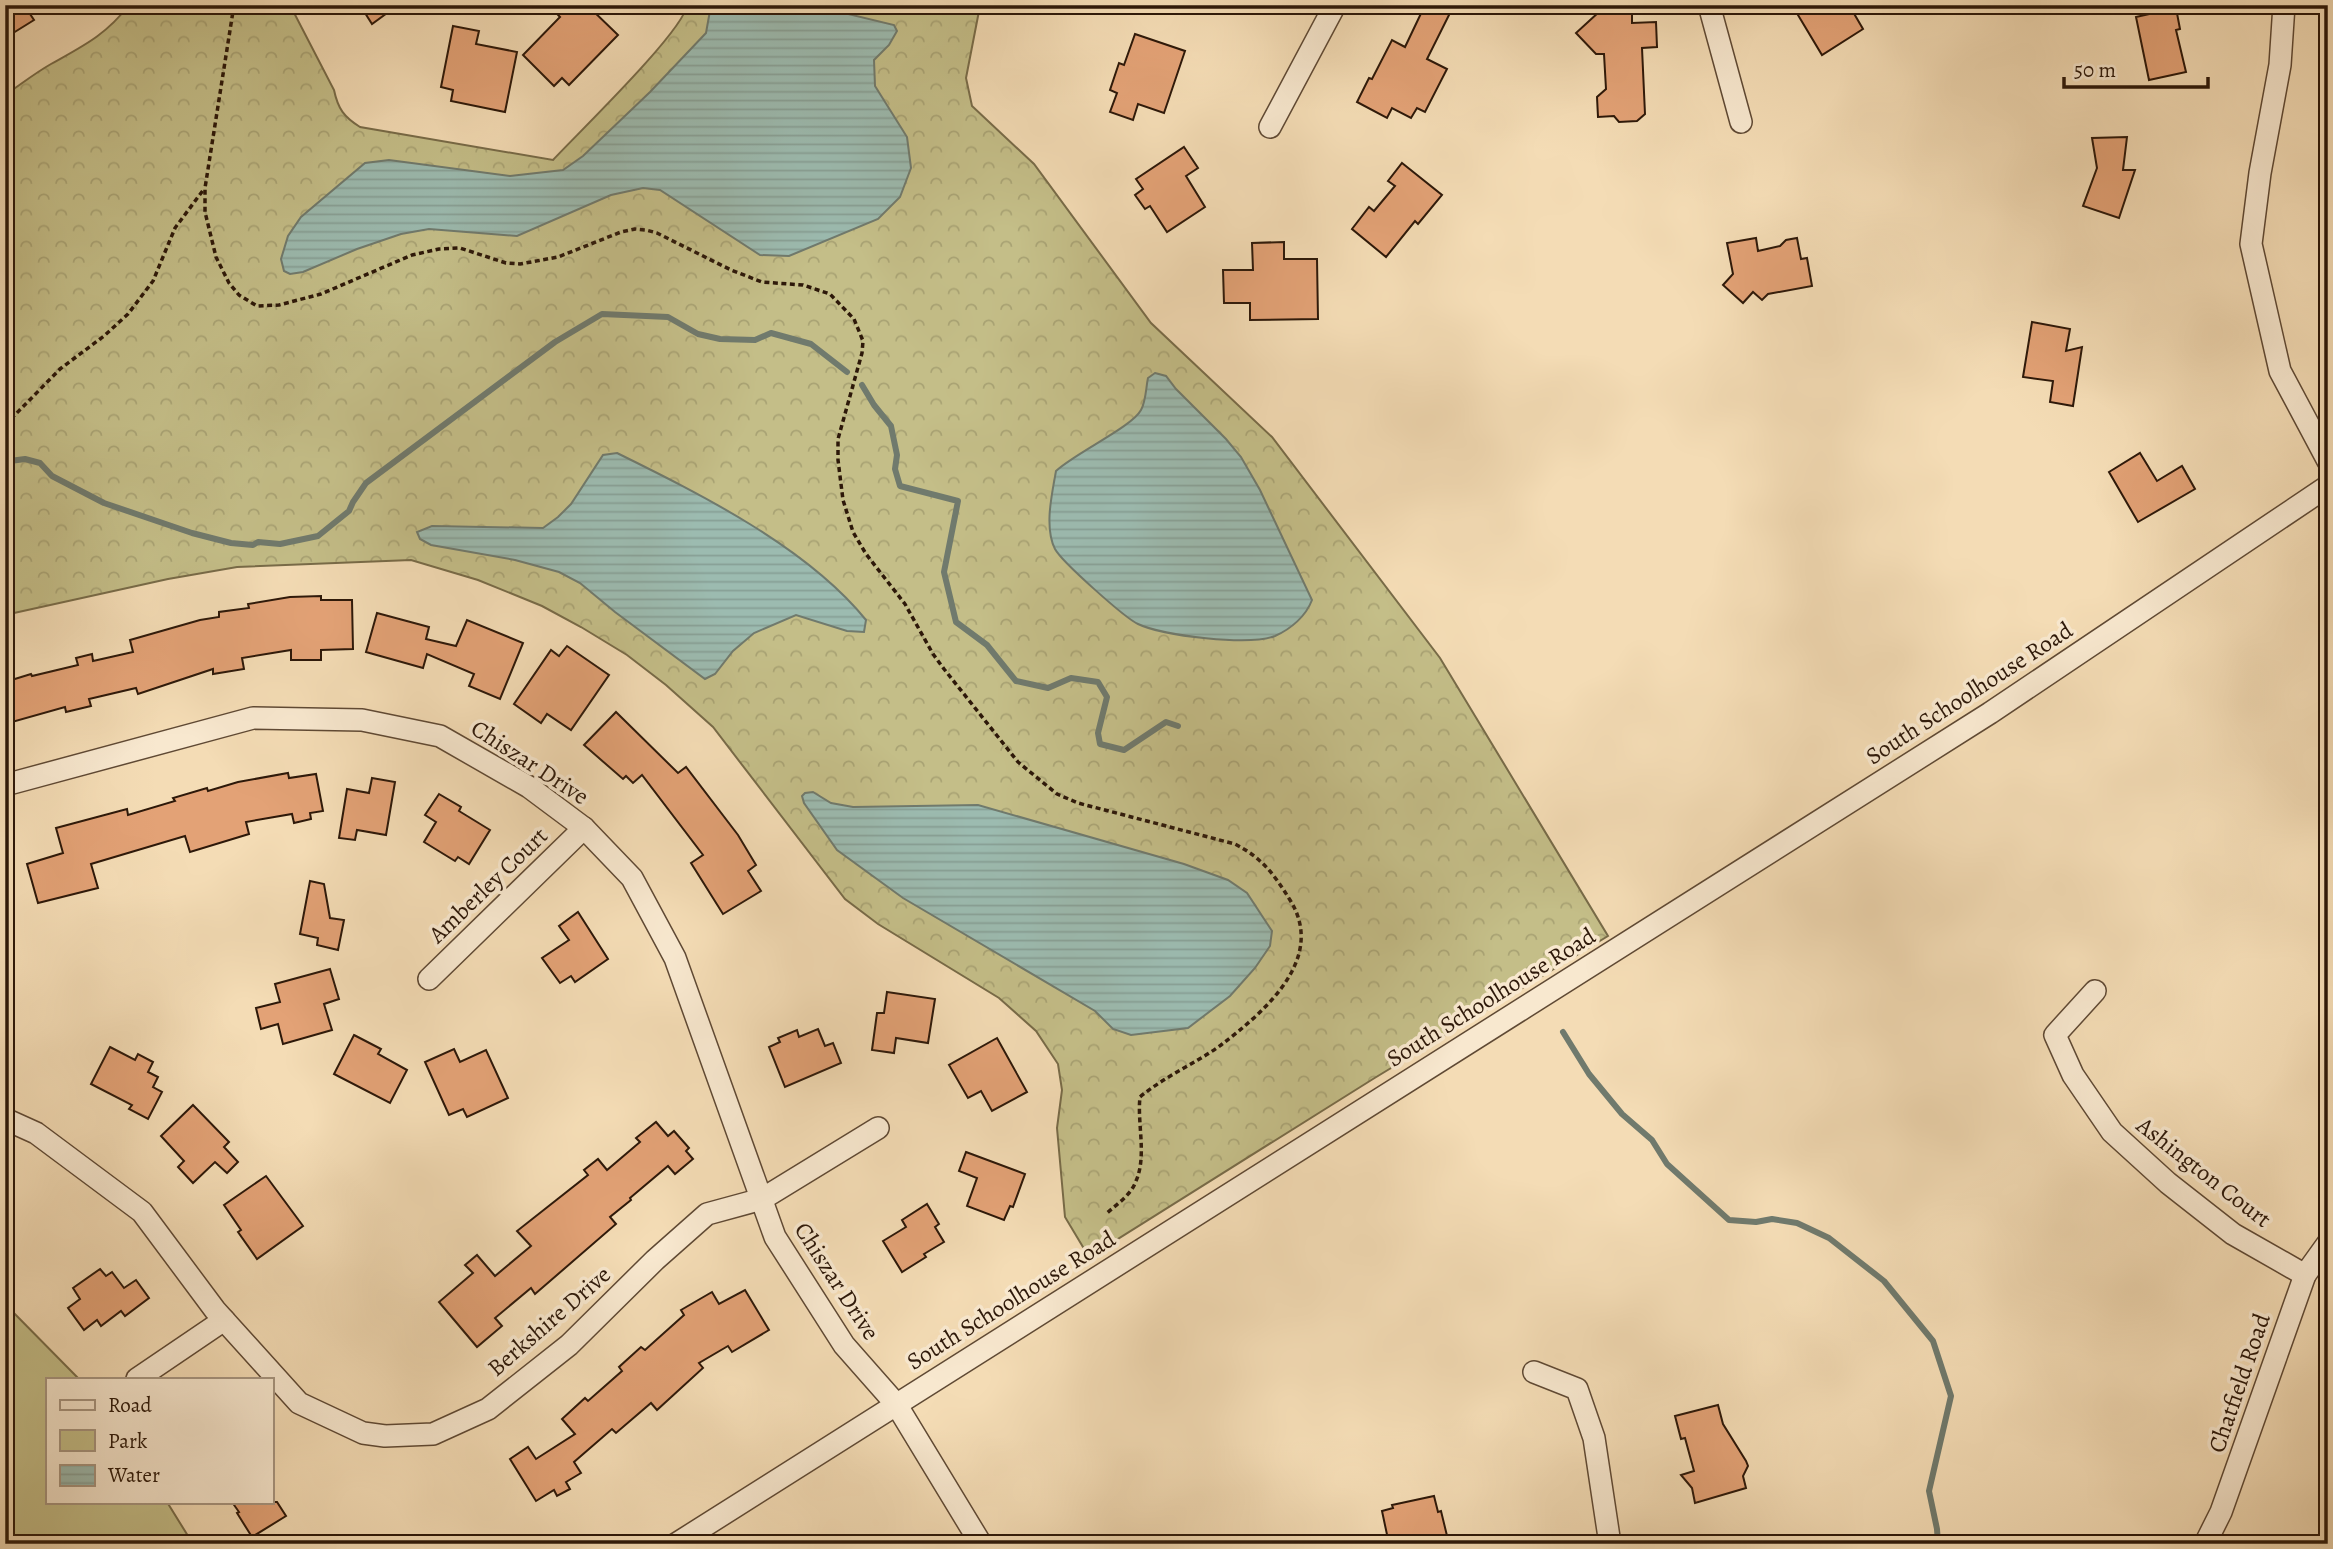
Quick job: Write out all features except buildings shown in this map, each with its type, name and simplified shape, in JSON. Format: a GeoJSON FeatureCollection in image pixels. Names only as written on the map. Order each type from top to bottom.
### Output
{"type":"FeatureCollection","features":[{"type":"Feature","properties":{"kind":"street"},"geometry":{"type":"LineString","coordinates":[[1270,127],[1335,5]]}},
{"type":"Feature","properties":{"kind":"street"},"geometry":{"type":"LineString","coordinates":[[1709,5],[1741,122]]}},
{"type":"Feature","properties":{"kind":"street"},"geometry":{"type":"LineString","coordinates":[[2284,5],[2280,65],[2260,173],[2251,244],[2280,371],[2328,461]]}},
{"type":"Feature","properties":{"kind":"street","name":"South Schoolhouse Road"},"geometry":{"type":"LineString","coordinates":[[676,1544],[1990,713],[2328,486]]}},
{"type":"Feature","properties":{"kind":"street","name":"Chiszar Drive"},"geometry":{"type":"LineString","coordinates":[[5,785],[253,718],[362,720],[440,736],[529,787],[584,828],[632,878],[675,958],[775,1237],[837,1334],[896,1404]]}},
{"type":"Feature","properties":{"kind":"street","name":"Amberley Court"},"geometry":{"type":"LineString","coordinates":[[429,979],[584,828]]}},
{"type":"Feature","properties":{"kind":"street","name":"Ashington Court"},"geometry":{"type":"LineString","coordinates":[[2095,990],[2054,1035],[2073,1075],[2112,1132],[2168,1183],[2233,1234],[2305,1275]]}},
{"type":"Feature","properties":{"kind":"street","name":"Berkshire Drive"},"geometry":{"type":"LineString","coordinates":[[5,1119],[36,1133],[142,1212],[224,1320],[299,1403],[363,1433],[385,1436],[433,1434],[488,1409],[569,1345],[655,1260],[707,1214],[762,1199],[878,1128]]}},
{"type":"Feature","properties":{"kind":"street","name":"Chatfield Road"},"geometry":{"type":"LineString","coordinates":[[2205,1544],[2221,1512],[2305,1275],[2328,1243]]}},
{"type":"Feature","properties":{"kind":"street"},"geometry":{"type":"LineString","coordinates":[[138,1378],[224,1320]]}},
{"type":"Feature","properties":{"kind":"street"},"geometry":{"type":"LineString","coordinates":[[1534,1372],[1577,1389],[1594,1438],[1610,1544]]}},
{"type":"Feature","properties":{"kind":"street"},"geometry":{"type":"LineString","coordinates":[[896,1404],[981,1544]]}},
{"type":"Feature","properties":{"kind":"path"},"geometry":{"type":"LineString","coordinates":[[234,5],[205,188],[205,212],[216,257],[229,283],[239,295],[257,306],[279,305],[309,298],[412,255],[439,248],[460,248],[506,263],[520,264],[558,257],[635,229],[657,233],[731,271],[762,282],[803,285],[830,294],[854,319],[863,341],[862,354],[838,439],[843,500],[853,532],[866,554],[905,604],[933,654],[1018,762],[1050,788],[1078,803],[1235,844],[1253,853],[1268,867],[1294,906],[1301,927],[1298,963],[1277,996],[1221,1045],[1155,1084],[1140,1097],[1138,1116],[1141,1166],[1136,1183],[1126,1197],[1106,1214]]}},
{"type":"Feature","properties":{"kind":"path"},"geometry":{"type":"LineString","coordinates":[[5,425],[60,369],[128,314],[153,281],[175,228],[205,188]]}},
{"type":"Feature","properties":{"kind":"green space"},"geometry":{"type":"Polygon","coordinates":[[[129,5],[290,5],[340,107],[350,120],[360,127],[553,160],[650,59],[668,37],[687,5],[932,5],[979,11],[966,78],[972,106],[1034,164],[1151,323],[1272,437],[1440,658],[1608,936],[1089,1257],[1065,1217],[1057,1128],[1062,1090],[1058,1064],[1036,1031],[999,998],[878,924],[845,899],[713,727],[627,655],[581,627],[542,606],[478,580],[411,560],[237,567],[168,579],[5,615],[5,95],[93,39],[112,24],[129,5]]]}},
{"type":"Feature","properties":{"kind":"green space"},"geometry":{"type":"Polygon","coordinates":[[[5,1304],[78,1378],[46,1378],[46,1504],[168,1504],[193,1544],[5,1544],[5,1304]]]}},
{"type":"Feature","properties":{"kind":"water"},"geometry":{"type":"Polygon","coordinates":[[[711,5],[811,5],[894,25],[897,31],[889,45],[874,60],[875,86],[907,137],[911,168],[900,197],[878,219],[789,256],[760,255],[660,190],[643,188],[611,195],[517,236],[429,229],[401,234],[357,249],[303,272],[290,274],[284,271],[281,259],[288,236],[301,217],[365,163],[389,160],[510,176],[563,170],[583,156],[650,92],[706,33],[711,5]]]}},
{"type":"Feature","properties":{"kind":"water"},"geometry":{"type":"Polygon","coordinates":[[[1155,373],[1166,376],[1241,457],[1260,490],[1312,600],[1297,621],[1275,636],[1227,640],[1166,632],[1138,624],[1094,589],[1055,549],[1049,521],[1056,471],[1136,417],[1144,402],[1148,378],[1155,373]]]}},
{"type":"Feature","properties":{"kind":"water"},"geometry":{"type":"Polygon","coordinates":[[[617,453],[717,505],[783,546],[842,594],[866,620],[864,632],[847,631],[796,615],[754,633],[733,651],[715,674],[705,679],[580,583],[559,572],[515,560],[431,545],[420,539],[417,532],[432,526],[543,528],[571,504],[603,455],[617,453]]]}},
{"type":"Feature","properties":{"kind":"water"},"geometry":{"type":"Polygon","coordinates":[[[813,792],[831,803],[853,807],[978,805],[1184,864],[1228,880],[1247,893],[1272,931],[1270,946],[1230,996],[1188,1028],[1131,1035],[1113,1029],[1095,1011],[903,898],[837,850],[804,803],[802,796],[813,792]]]}},
{"type":"Feature","properties":{"kind":"waterway"},"geometry":{"type":"LineString","coordinates":[[5,465],[10,461],[25,459],[40,463],[52,476],[104,503],[192,533],[231,543],[280,544],[318,536],[349,511],[366,483],[555,342],[602,314],[668,317],[698,334],[720,339],[755,340],[771,333],[811,344],[847,372]]}},
{"type":"Feature","properties":{"kind":"waterway"},"geometry":{"type":"LineString","coordinates":[[862,385],[891,426],[897,455],[895,469],[900,486],[958,501],[944,572],[956,622],[987,645],[1016,681],[1048,688],[1071,678],[1098,682],[1107,697],[1098,733],[1100,744],[1124,750],[1166,722],[1178,726]]}},
{"type":"Feature","properties":{"kind":"waterway"},"geometry":{"type":"LineString","coordinates":[[1563,1032],[1589,1074],[1622,1114],[1652,1140],[1667,1164],[1729,1220],[1756,1222],[1772,1219],[1797,1223],[1829,1238],[1884,1281],[1933,1341],[1951,1396],[1929,1491],[1938,1544]]}}]}
